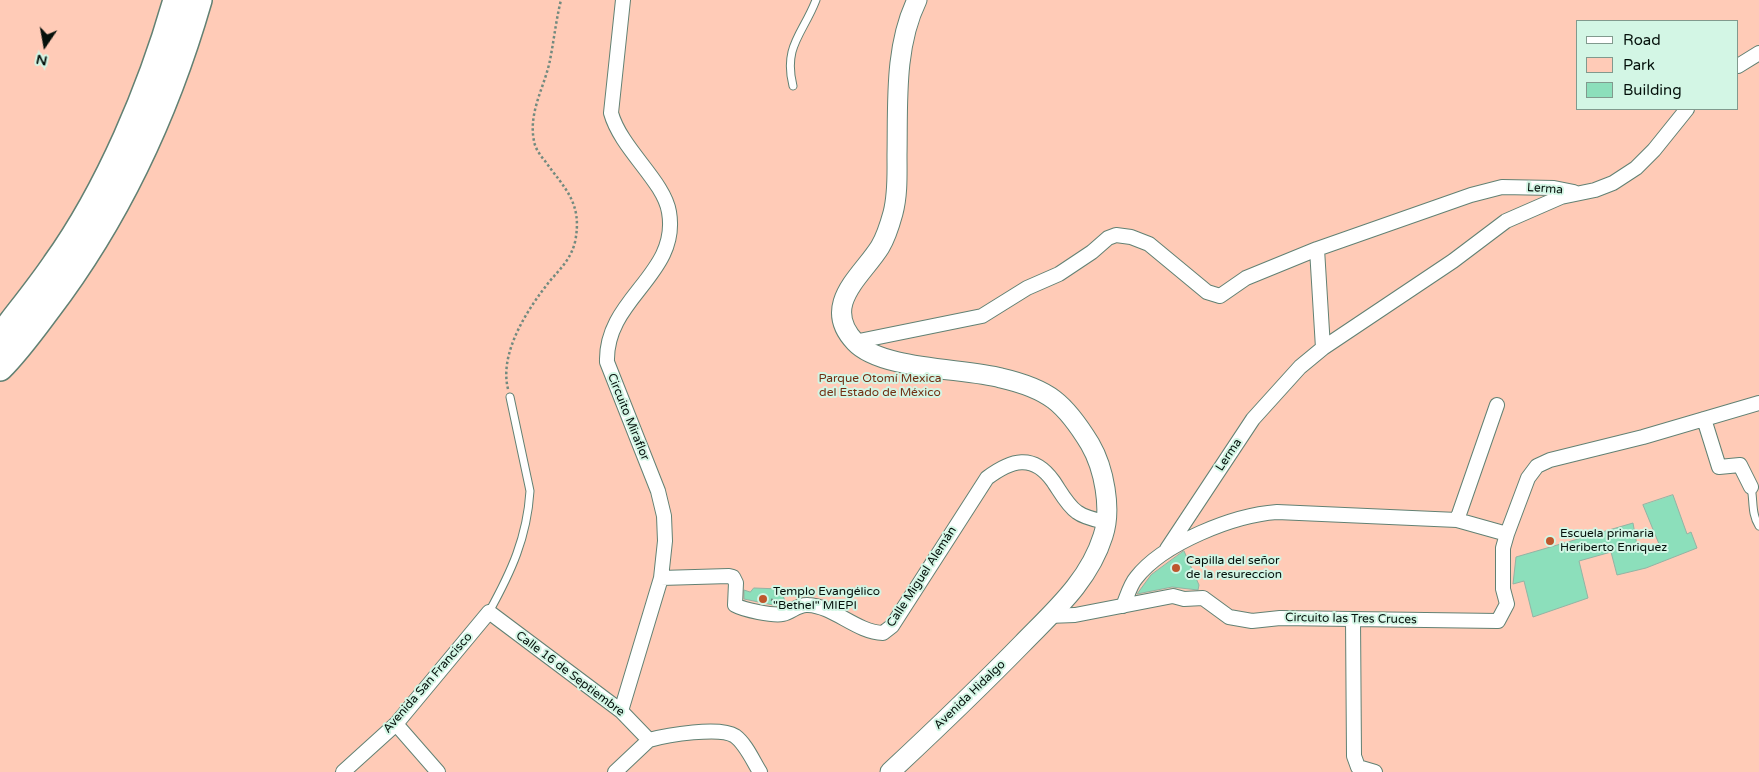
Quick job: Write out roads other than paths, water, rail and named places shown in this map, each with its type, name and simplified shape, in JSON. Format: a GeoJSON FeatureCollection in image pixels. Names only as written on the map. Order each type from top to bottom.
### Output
{"type":"FeatureCollection","features":[{"type":"Feature","properties":{"kind":"highway"},"geometry":{"type":"LineString","coordinates":[[0,337],[56,263],[96,198],[147,89],[176,0]]}},
{"type":"Feature","properties":{"kind":"highway"},"geometry":{"type":"LineString","coordinates":[[0,368],[13,355],[73,276],[114,208],[167,97],[199,0]]}},
{"type":"Feature","properties":{"kind":"main road"},"geometry":{"type":"LineString","coordinates":[[917,0],[911,12],[902,46],[898,92],[897,187],[893,212],[881,244],[856,278],[844,299],[842,312],[844,324],[854,342],[877,356],[903,363],[1001,378],[1037,389],[1052,397],[1067,410],[1095,452],[1102,477],[1106,522]]}},
{"type":"Feature","properties":{"kind":"main road","name":"Avenida Hidalgo"},"geometry":{"type":"LineString","coordinates":[[890,772],[972,695],[1048,616],[1063,603],[1085,575],[1103,536],[1106,522]]}},
{"type":"Feature","properties":{"kind":"street","name":"Circuito Miraflor"},"geometry":{"type":"LineString","coordinates":[[620,711],[661,578],[665,541],[664,516],[658,491],[607,362],[606,347],[617,318],[658,267],[670,236],[671,224],[667,200],[628,147],[611,114],[622,0]]}},
{"type":"Feature","properties":{"kind":"street"},"geometry":{"type":"LineString","coordinates":[[1739,65],[1759,53]]}},
{"type":"Feature","properties":{"kind":"street"},"geometry":{"type":"LineString","coordinates":[[1580,193],[1613,182],[1636,168],[1654,150],[1686,110]]}},
{"type":"Feature","properties":{"kind":"street","name":"Lerma"},"geometry":{"type":"LineString","coordinates":[[854,342],[982,316],[1027,288],[1067,269],[1108,238],[1116,235],[1131,237],[1149,244],[1207,292],[1220,296],[1246,278],[1266,268],[1470,195],[1502,187],[1554,188],[1580,193]]}},
{"type":"Feature","properties":{"kind":"street","name":"Lerma"},"geometry":{"type":"LineString","coordinates":[[1167,549],[1253,419],[1282,384],[1323,348],[1445,266],[1506,221],[1561,197],[1580,193]]}},
{"type":"Feature","properties":{"kind":"street"},"geometry":{"type":"LineString","coordinates":[[1316,249],[1323,348]]}},
{"type":"Feature","properties":{"kind":"street","name":"Circuito las Tres Cruces"},"geometry":{"type":"LineString","coordinates":[[1048,616],[1075,614],[1173,596],[1184,599],[1203,598],[1229,618],[1252,621],[1280,618],[1498,621],[1507,604],[1503,589],[1504,548],[1507,534],[1528,478],[1537,466],[1550,460],[1704,420],[1759,403]]}},
{"type":"Feature","properties":{"kind":"street"},"geometry":{"type":"LineString","coordinates":[[1457,520],[1497,405]]}},
{"type":"Feature","properties":{"kind":"street"},"geometry":{"type":"LineString","coordinates":[[1704,420],[1719,467],[1740,466],[1751,487]]}},
{"type":"Feature","properties":{"kind":"street","name":"Calle Miguel Alemán"},"geometry":{"type":"LineString","coordinates":[[661,578],[734,577],[736,583],[735,605],[742,609],[784,614],[801,605],[821,607],[870,630],[883,633],[892,626],[987,478],[997,470],[1015,462],[1038,466],[1052,479],[1076,512],[1106,522]]}},
{"type":"Feature","properties":{"kind":"street"},"geometry":{"type":"LineString","coordinates":[[1123,606],[1135,578],[1167,549],[1230,522],[1258,513],[1277,512],[1457,520],[1507,534]]}},
{"type":"Feature","properties":{"kind":"street","name":"Calle 16 de Septiembre"},"geometry":{"type":"LineString","coordinates":[[488,612],[620,711],[649,740]]}},
{"type":"Feature","properties":{"kind":"street","name":"Avenida San Francisco"},"geometry":{"type":"LineString","coordinates":[[344,772],[396,724],[488,612]]}},
{"type":"Feature","properties":{"kind":"street"},"geometry":{"type":"LineString","coordinates":[[1353,619],[1354,756],[1358,767],[1375,772]]}},
{"type":"Feature","properties":{"kind":"street"},"geometry":{"type":"LineString","coordinates":[[396,724],[438,772]]}},
{"type":"Feature","properties":{"kind":"street"},"geometry":{"type":"LineString","coordinates":[[616,772],[649,740],[712,732],[729,733],[737,737],[760,772]]}},
{"type":"Feature","properties":{"kind":"lane"},"geometry":{"type":"LineString","coordinates":[[793,86],[790,55],[816,0]]}},
{"type":"Feature","properties":{"kind":"lane"},"geometry":{"type":"LineString","coordinates":[[488,612],[511,572],[523,539],[529,507],[530,491],[510,397]]}},
{"type":"Feature","properties":{"kind":"lane"},"geometry":{"type":"LineString","coordinates":[[1751,487],[1754,501],[1752,510],[1759,526]]}},
{"type":"Feature","properties":{"kind":"place","name":"Escuela primaria Heriberto Enriquez"},"geometry":{"type":"Point","coordinates":[1550,541]}},
{"type":"Feature","properties":{"kind":"place","name":"Capilla del señor de la resureccion"},"geometry":{"type":"Point","coordinates":[1176,568]}},
{"type":"Feature","properties":{"kind":"place","name":"Templo Evangélico \"Bethel\" MIEPI"},"geometry":{"type":"Point","coordinates":[763,599]}},
{"type":"Feature","properties":{"kind":"park label","name":"Parque Otomí Mexica del Estado de México"},"geometry":{"type":"Point","coordinates":[880,386]}}]}
